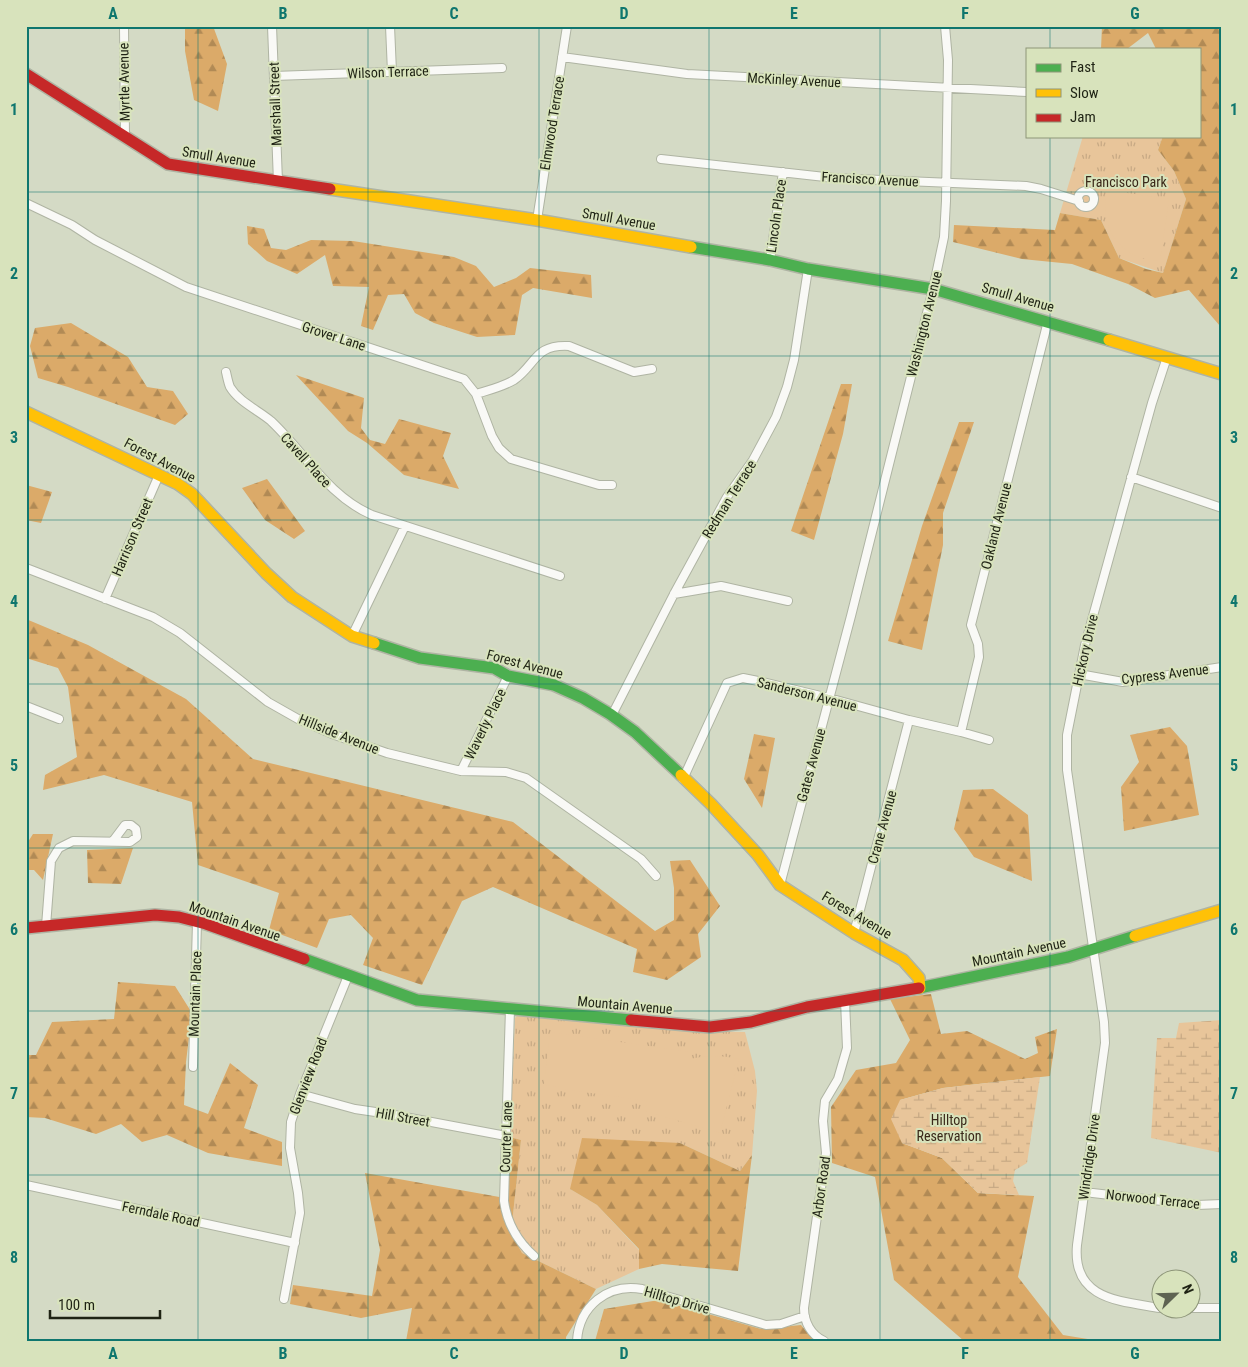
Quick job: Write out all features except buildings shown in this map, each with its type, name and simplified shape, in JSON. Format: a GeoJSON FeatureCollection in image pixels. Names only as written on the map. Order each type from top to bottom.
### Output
{"type":"FeatureCollection","features":[{"type":"Feature","properties":{"kind":"street","name":"Myrtle Avenue"},"geometry":{"type":"LineString","coordinates":[[124,26],[125,137]]}},
{"type":"Feature","properties":{"kind":"street","name":"Marshall Street"},"geometry":{"type":"LineString","coordinates":[[272,26],[278,182]]}},
{"type":"Feature","properties":{"kind":"street"},"geometry":{"type":"LineString","coordinates":[[390,26],[392,72]]}},
{"type":"Feature","properties":{"kind":"street","name":"Elmwood Terrace"},"geometry":{"type":"LineString","coordinates":[[537,220],[567,26]]}},
{"type":"Feature","properties":{"kind":"street","name":"Washington Avenue"},"geometry":{"type":"LineString","coordinates":[[851,616],[933,289],[944,237],[947,182],[948,87],[945,26]]}},
{"type":"Feature","properties":{"kind":"street","name":"McKinley Avenue"},"geometry":{"type":"LineString","coordinates":[[562,57],[687,74],[1026,92]]}},
{"type":"Feature","properties":{"kind":"street","name":"Wilson Terrace"},"geometry":{"type":"LineString","coordinates":[[274,76],[502,68]]}},
{"type":"Feature","properties":{"kind":"street","name":"Smull Avenue"},"geometry":{"type":"LineString","coordinates":[[26,74],[168,164],[537,220],[770,260],[808,269],[933,289],[1048,321],[1222,374]]}},
{"type":"Feature","properties":{"kind":"street","name":"Francisco Avenue"},"geometry":{"type":"LineString","coordinates":[[660,159],[834,178],[1026,186],[1041,188],[1079,201]]}},
{"type":"Feature","properties":{"kind":"street","name":"Lincoln Place"},"geometry":{"type":"LineString","coordinates":[[770,260],[783,172]]}},
{"type":"Feature","properties":{"kind":"street","name":"Grover Lane"},"geometry":{"type":"LineString","coordinates":[[26,203],[72,225],[95,240],[186,287],[464,379],[476,394],[498,448],[511,458],[599,485],[612,485]]}},
{"type":"Feature","properties":{"kind":"street","name":"Redman Terrace"},"geometry":{"type":"LineString","coordinates":[[612,715],[674,594],[727,497],[753,460],[776,417],[794,360],[808,269]]}},
{"type":"Feature","properties":{"kind":"street","name":"Oakland Avenue"},"geometry":{"type":"LineString","coordinates":[[961,732],[979,657],[978,644],[971,626],[1048,321]]}},
{"type":"Feature","properties":{"kind":"street"},"geometry":{"type":"LineString","coordinates":[[476,394],[501,386],[516,378],[540,353],[548,348],[560,345],[569,346],[634,372],[652,370]]}},
{"type":"Feature","properties":{"kind":"street","name":"Hickory Drive"},"geometry":{"type":"LineString","coordinates":[[1092,950],[1067,770],[1067,735],[1085,645],[1152,402],[1167,357]]}},
{"type":"Feature","properties":{"kind":"street","name":"Cavell Place"},"geometry":{"type":"LineString","coordinates":[[226,372],[230,386],[241,400],[261,413],[341,497],[357,508],[372,516],[560,576]]}},
{"type":"Feature","properties":{"kind":"street","name":"Forest Avenue"},"geometry":{"type":"LineString","coordinates":[[26,412],[178,484],[192,494],[248,555],[292,597],[352,636],[420,658],[494,668],[508,676],[554,685],[583,698],[612,715],[635,732],[711,804],[758,855],[780,885],[854,933],[903,960],[919,978],[920,988]]}},
{"type":"Feature","properties":{"kind":"street","name":"Harrison Street"},"geometry":{"type":"LineString","coordinates":[[105,600],[159,475]]}},
{"type":"Feature","properties":{"kind":"street"},"geometry":{"type":"LineString","coordinates":[[1131,477],[1222,508]]}},
{"type":"Feature","properties":{"kind":"street"},"geometry":{"type":"LineString","coordinates":[[352,636],[405,526]]}},
{"type":"Feature","properties":{"kind":"street","name":"Hillside Avenue"},"geometry":{"type":"LineString","coordinates":[[26,568],[105,600],[153,616],[180,633],[268,702],[298,719],[332,734],[387,753],[461,771],[506,772],[526,778],[641,859],[656,876]]}},
{"type":"Feature","properties":{"kind":"street"},"geometry":{"type":"LineString","coordinates":[[674,594],[721,586],[788,601]]}},
{"type":"Feature","properties":{"kind":"street","name":"Gates Avenue"},"geometry":{"type":"LineString","coordinates":[[780,885],[851,616]]}},
{"type":"Feature","properties":{"kind":"street","name":"Cypress Avenue"},"geometry":{"type":"LineString","coordinates":[[1079,674],[1124,682],[1222,667]]}},
{"type":"Feature","properties":{"kind":"street","name":"Waverly Place"},"geometry":{"type":"LineString","coordinates":[[461,771],[508,676]]}},
{"type":"Feature","properties":{"kind":"street","name":"Sanderson Avenue"},"geometry":{"type":"LineString","coordinates":[[683,779],[727,683],[743,678],[829,698],[989,740]]}},
{"type":"Feature","properties":{"kind":"street"},"geometry":{"type":"LineString","coordinates":[[26,706],[59,720]]}},
{"type":"Feature","properties":{"kind":"street","name":"Crane Avenue"},"geometry":{"type":"LineString","coordinates":[[854,933],[909,720]]}},
{"type":"Feature","properties":{"kind":"street"},"geometry":{"type":"LineString","coordinates":[[46,926],[50,866],[56,852],[63,845],[74,842],[113,841]]}},
{"type":"Feature","properties":{"kind":"street","name":"Mountain Avenue"},"geometry":{"type":"LineString","coordinates":[[26,928],[155,915],[179,917],[417,1000],[710,1027],[751,1022],[845,1000],[1001,972],[1092,950],[1222,910]]}},
{"type":"Feature","properties":{"kind":"street","name":"Mountain Place"},"geometry":{"type":"LineString","coordinates":[[193,1067],[197,922]]}},
{"type":"Feature","properties":{"kind":"street","name":"Windridge Drive"},"geometry":{"type":"LineString","coordinates":[[1092,950],[1103,1014],[1105,1043],[1076,1254],[1083,1278],[1089,1286],[1105,1297],[1150,1306]]}},
{"type":"Feature","properties":{"kind":"street","name":"Glenview Road"},"geometry":{"type":"LineString","coordinates":[[284,1299],[300,1212],[289,1137],[293,1115],[348,976]]}},
{"type":"Feature","properties":{"kind":"street","name":"Arbor Road"},"geometry":{"type":"LineString","coordinates":[[805,1316],[804,1303],[826,1153],[823,1121],[825,1101],[838,1079],[847,1048],[845,1000]]}},
{"type":"Feature","properties":{"kind":"street","name":"Courter Lane"},"geometry":{"type":"LineString","coordinates":[[510,1009],[503,1192],[505,1209],[514,1233],[534,1256]]}},
{"type":"Feature","properties":{"kind":"street","name":"Hill Street"},"geometry":{"type":"LineString","coordinates":[[300,1094],[355,1109],[506,1136]]}},
{"type":"Feature","properties":{"kind":"street","name":"Ferndale Road"},"geometry":{"type":"LineString","coordinates":[[26,1185],[295,1243]]}},
{"type":"Feature","properties":{"kind":"street","name":"Norwood Terrace"},"geometry":{"type":"LineString","coordinates":[[1084,1192],[1197,1205],[1222,1204]]}},
{"type":"Feature","properties":{"kind":"street","name":"Hilltop Drive"},"geometry":{"type":"LineString","coordinates":[[577,1341],[580,1323],[592,1304],[604,1295],[623,1288],[642,1289],[766,1325],[780,1324],[805,1316]]}},
{"type":"Feature","properties":{"kind":"street"},"geometry":{"type":"LineString","coordinates":[[1200,1308],[1222,1308]]}},
{"type":"Feature","properties":{"kind":"street"},"geometry":{"type":"LineString","coordinates":[[805,1316],[812,1332],[824,1341]]}},
{"type":"Feature","properties":{"kind":"green space"},"geometry":{"type":"Polygon","coordinates":[[[185,26],[213,26],[227,64],[218,111],[194,100],[185,51],[185,26]]]}},
{"type":"Feature","properties":{"kind":"green space"},"geometry":{"type":"Polygon","coordinates":[[[1102,26],[1216,26],[1222,29],[1222,325],[1220,326],[1189,290],[1155,298],[1128,284],[1072,264],[1022,259],[953,242],[954,225],[1055,230],[1060,213],[1101,220],[1119,258],[1146,269],[1163,273],[1186,199],[1174,171],[1158,150],[1162,138],[1200,138],[1200,48],[1156,48],[1148,33],[1128,48],[1101,48],[1102,26]]]}},
{"type":"Feature","properties":{"kind":"green space","name":"Francisco Park"},"geometry":{"type":"Polygon","coordinates":[[[1082,138],[1162,138],[1158,150],[1174,171],[1186,199],[1163,273],[1119,258],[1101,220],[1060,213],[1082,138]]]}},
{"type":"Feature","properties":{"kind":"green space"},"geometry":{"type":"Polygon","coordinates":[[[1107,190],[1169,199],[1160,261],[1134,255],[1116,239],[1106,217],[1107,190]]]}},
{"type":"Feature","properties":{"kind":"green space"},"geometry":{"type":"Polygon","coordinates":[[[247,226],[264,229],[271,248],[286,250],[311,240],[353,241],[454,257],[476,266],[494,287],[516,278],[530,268],[591,275],[592,298],[533,288],[522,295],[515,335],[477,337],[434,323],[415,313],[404,294],[388,295],[373,330],[361,326],[369,287],[333,286],[325,255],[297,274],[267,261],[248,244],[247,226]]]}},
{"type":"Feature","properties":{"kind":"green space"},"geometry":{"type":"Polygon","coordinates":[[[71,323],[128,357],[147,387],[173,391],[188,414],[175,425],[38,378],[30,346],[35,328],[71,323]]]}},
{"type":"Feature","properties":{"kind":"green space"},"geometry":{"type":"Polygon","coordinates":[[[296,375],[364,398],[361,428],[370,440],[385,444],[399,419],[451,433],[443,456],[459,489],[404,475],[367,443],[348,431],[296,375]]]}},
{"type":"Feature","properties":{"kind":"green space"},"geometry":{"type":"Polygon","coordinates":[[[841,384],[852,384],[843,434],[814,540],[791,531],[841,384]]]}},
{"type":"Feature","properties":{"kind":"green space"},"geometry":{"type":"Polygon","coordinates":[[[959,422],[974,422],[943,513],[943,545],[922,650],[888,641],[922,526],[959,422]]]}},
{"type":"Feature","properties":{"kind":"green space"},"geometry":{"type":"Polygon","coordinates":[[[267,479],[305,531],[294,539],[265,520],[242,488],[267,479]]]}},
{"type":"Feature","properties":{"kind":"green space"},"geometry":{"type":"Polygon","coordinates":[[[26,485],[52,492],[41,523],[26,520],[26,485]]]}},
{"type":"Feature","properties":{"kind":"green space"},"geometry":{"type":"Polygon","coordinates":[[[26,619],[88,645],[186,699],[253,759],[513,822],[655,931],[674,920],[674,888],[670,861],[690,860],[720,906],[698,934],[701,957],[667,980],[633,972],[637,949],[493,887],[462,901],[422,985],[363,965],[373,938],[351,915],[329,919],[317,948],[269,930],[279,893],[198,865],[192,802],[104,775],[43,790],[45,775],[77,757],[68,687],[58,668],[26,658],[26,619]]]}},
{"type":"Feature","properties":{"kind":"green space"},"geometry":{"type":"Polygon","coordinates":[[[1170,727],[1187,746],[1199,815],[1124,831],[1121,787],[1139,762],[1130,735],[1170,727]]]}},
{"type":"Feature","properties":{"kind":"green space"},"geometry":{"type":"Polygon","coordinates":[[[754,734],[775,738],[762,808],[744,779],[754,734]]]}},
{"type":"Feature","properties":{"kind":"green space"},"geometry":{"type":"Polygon","coordinates":[[[993,789],[1028,815],[1032,881],[974,857],[954,829],[963,790],[993,789]]]}},
{"type":"Feature","properties":{"kind":"green space"},"geometry":{"type":"Polygon","coordinates":[[[33,834],[53,834],[43,880],[34,870],[26,870],[26,845],[33,834]]]}},
{"type":"Feature","properties":{"kind":"green space"},"geometry":{"type":"Polygon","coordinates":[[[133,848],[121,884],[88,883],[87,850],[133,848]]]}},
{"type":"Feature","properties":{"kind":"green space"},"geometry":{"type":"Polygon","coordinates":[[[118,982],[175,986],[192,1013],[186,1062],[184,1105],[208,1114],[230,1063],[258,1085],[244,1128],[282,1142],[282,1166],[208,1153],[167,1135],[142,1142],[121,1124],[96,1134],[45,1118],[26,1117],[26,1055],[36,1055],[52,1022],[114,1019],[118,982]]]}},
{"type":"Feature","properties":{"kind":"green space","name":"Hilltop Reservation"},"geometry":{"type":"Polygon","coordinates":[[[931,994],[941,1034],[967,1031],[1025,1059],[1038,1053],[1035,1037],[1057,1029],[1050,1076],[943,1088],[900,1100],[902,1143],[942,1158],[978,1193],[1034,1196],[1018,1277],[1063,1335],[1100,1341],[964,1341],[894,1280],[875,1177],[832,1163],[831,1107],[856,1070],[896,1063],[910,1040],[890,999],[931,994]]]}},
{"type":"Feature","properties":{"kind":"green space"},"geometry":{"type":"Polygon","coordinates":[[[517,1016],[685,1031],[745,1032],[755,1071],[757,1091],[752,1155],[740,1171],[680,1143],[570,1189],[597,1205],[639,1250],[639,1269],[596,1289],[522,1253],[511,1233],[521,1140],[510,1137],[515,1018],[517,1016]]]}},
{"type":"Feature","properties":{"kind":"green space"},"geometry":{"type":"Polygon","coordinates":[[[1222,1020],[1222,1153],[1151,1138],[1157,1038],[1176,1038],[1179,1023],[1222,1020]]]}},
{"type":"Feature","properties":{"kind":"green space"},"geometry":{"type":"Polygon","coordinates":[[[550,1032],[690,1052],[690,1059],[714,1056],[739,1059],[720,1133],[645,1111],[647,1101],[563,1089],[563,1086],[544,1085],[550,1032]]]}},
{"type":"Feature","properties":{"kind":"green space"},"geometry":{"type":"Polygon","coordinates":[[[1040,1077],[1027,1163],[1015,1170],[1013,1181],[1019,1195],[978,1193],[942,1158],[902,1143],[891,1119],[900,1100],[943,1088],[1040,1077]]]}},
{"type":"Feature","properties":{"kind":"green space"},"geometry":{"type":"Polygon","coordinates":[[[510,1137],[521,1140],[511,1233],[522,1253],[596,1289],[566,1337],[566,1341],[406,1341],[412,1308],[361,1318],[290,1304],[293,1285],[372,1296],[380,1250],[365,1173],[505,1198],[510,1137]]]}},
{"type":"Feature","properties":{"kind":"green space"},"geometry":{"type":"Polygon","coordinates":[[[582,1138],[680,1143],[740,1171],[752,1155],[738,1271],[662,1264],[639,1269],[639,1249],[597,1205],[570,1189],[582,1138]]]}},
{"type":"Feature","properties":{"kind":"green space"},"geometry":{"type":"Polygon","coordinates":[[[659,1300],[761,1329],[801,1325],[814,1341],[595,1341],[604,1309],[659,1300]]]}},
{"type":"Feature","properties":{"kind":"traffic: fast"},"geometry":{"type":"LineString","coordinates":[[691,247],[770,260],[808,269],[933,289],[1109,340]]}},
{"type":"Feature","properties":{"kind":"traffic: fast"},"geometry":{"type":"LineString","coordinates":[[374,643],[420,658],[494,668],[508,676],[554,685],[583,698],[610,714],[635,732],[681,775]]}},
{"type":"Feature","properties":{"kind":"traffic: fast"},"geometry":{"type":"LineString","coordinates":[[919,988],[1068,957],[1135,936]]}},
{"type":"Feature","properties":{"kind":"traffic: fast"},"geometry":{"type":"LineString","coordinates":[[304,959],[417,1000],[631,1020]]}},
{"type":"Feature","properties":{"kind":"traffic: slow"},"geometry":{"type":"LineString","coordinates":[[330,189],[537,220],[691,247]]}},
{"type":"Feature","properties":{"kind":"traffic: slow"},"geometry":{"type":"LineString","coordinates":[[1109,340],[1222,374]]}},
{"type":"Feature","properties":{"kind":"traffic: slow"},"geometry":{"type":"LineString","coordinates":[[26,412],[178,484],[192,494],[266,573],[292,597],[352,636],[374,643]]}},
{"type":"Feature","properties":{"kind":"traffic: slow"},"geometry":{"type":"LineString","coordinates":[[681,775],[711,804],[758,855],[780,885],[854,933],[903,960],[919,978],[920,988]]}},
{"type":"Feature","properties":{"kind":"traffic: slow"},"geometry":{"type":"LineString","coordinates":[[1135,936],[1222,910]]}},
{"type":"Feature","properties":{"kind":"traffic: jam"},"geometry":{"type":"LineString","coordinates":[[26,74],[168,164],[330,189]]}},
{"type":"Feature","properties":{"kind":"traffic: jam"},"geometry":{"type":"LineString","coordinates":[[26,928],[155,915],[179,917],[206,924],[304,959]]}},
{"type":"Feature","properties":{"kind":"traffic: jam"},"geometry":{"type":"LineString","coordinates":[[631,1020],[710,1027],[751,1022],[807,1007],[919,988]]}}]}
